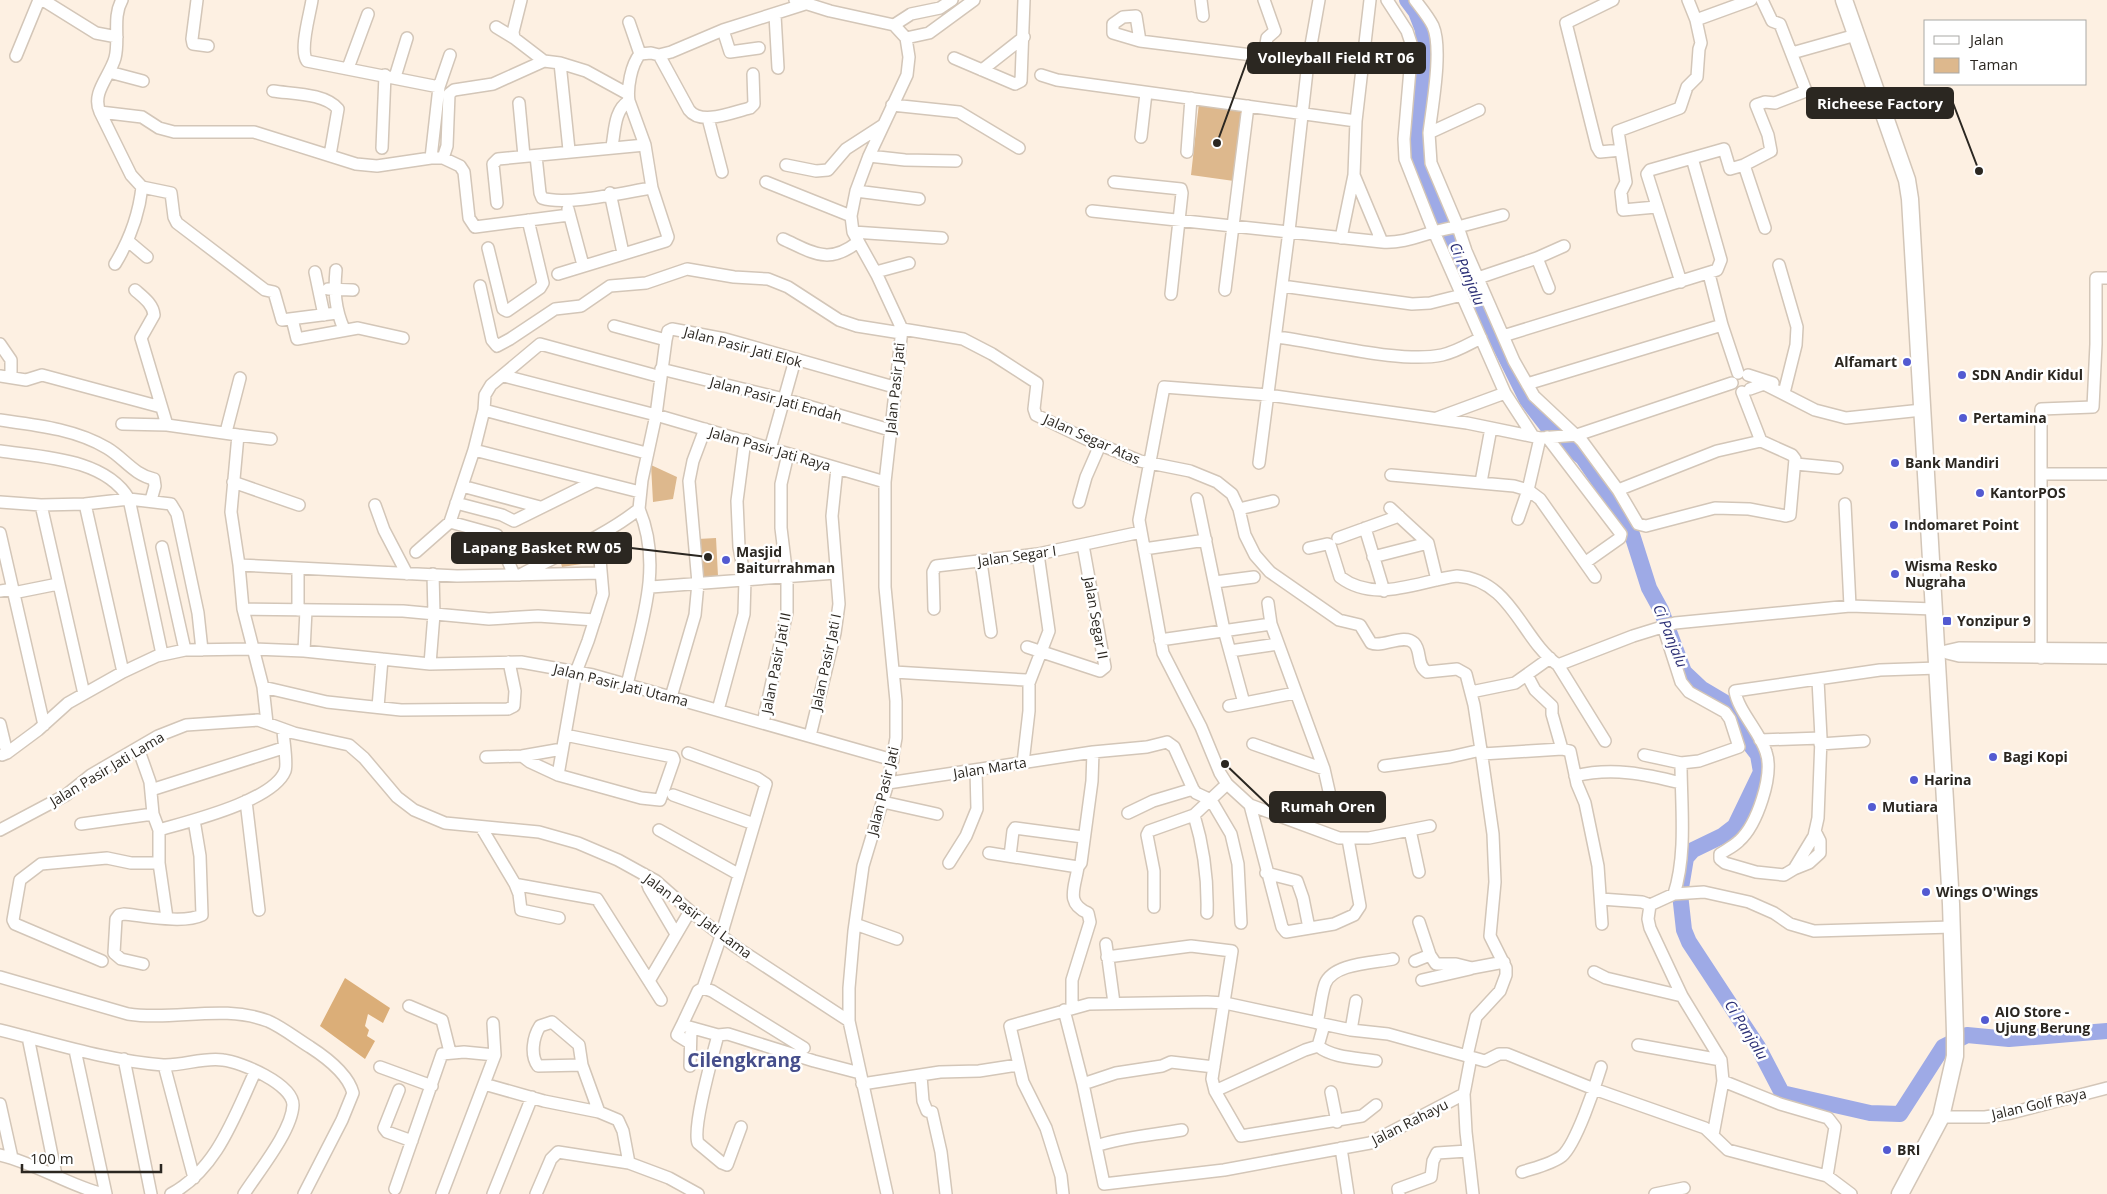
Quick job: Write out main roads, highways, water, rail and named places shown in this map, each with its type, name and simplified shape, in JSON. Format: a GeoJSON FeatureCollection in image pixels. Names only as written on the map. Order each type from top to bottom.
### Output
{"type":"FeatureCollection","features":[{"type":"Feature","properties":{"kind":"highway"},"geometry":{"type":"LineString","coordinates":[[1844,0],[1907,180],[1934,609],[1940,658],[1952,927],[1955,1056],[1941,1117],[1900,1194]]}},
{"type":"Feature","properties":{"kind":"waterway","name":"Ci Panjalu"},"geometry":{"type":"LineString","coordinates":[[1407,0],[1416,12],[1423,30],[1424,60],[1416,153],[1476,297],[1527,400],[1550,430],[1583,458],[1629,525],[1649,588],[1661,610],[1684,672],[1702,689],[1729,705],[1745,738],[1758,755],[1761,772],[1735,826],[1722,836],[1693,850],[1686,858],[1680,894],[1684,930],[1689,942],[1758,1047],[1782,1093],[1870,1113],[1900,1114],[1943,1047],[1967,1035],[2009,1039],[2107,1031]]}},
{"type":"Feature","properties":{"kind":"place","name":"Volleyball Field RT 06"},"geometry":{"type":"Point","coordinates":[1217,143]}},
{"type":"Feature","properties":{"kind":"place","name":"Richeese Factory"},"geometry":{"type":"Point","coordinates":[1979,171]}},
{"type":"Feature","properties":{"kind":"place","name":"Alfamart"},"geometry":{"type":"Point","coordinates":[1907,362]}},
{"type":"Feature","properties":{"kind":"place","name":"SDN Andir Kidul"},"geometry":{"type":"Point","coordinates":[1962,375]}},
{"type":"Feature","properties":{"kind":"place","name":"Pertamina"},"geometry":{"type":"Point","coordinates":[1963,418]}},
{"type":"Feature","properties":{"kind":"place","name":"Bank Mandiri"},"geometry":{"type":"Point","coordinates":[1895,463]}},
{"type":"Feature","properties":{"kind":"place","name":"KantorPOS"},"geometry":{"type":"Point","coordinates":[1980,493]}},
{"type":"Feature","properties":{"kind":"place","name":"Indomaret Point"},"geometry":{"type":"Point","coordinates":[1894,525]}},
{"type":"Feature","properties":{"kind":"place","name":"Lapang Basket RW 05"},"geometry":{"type":"Point","coordinates":[708,557]}},
{"type":"Feature","properties":{"kind":"place","name":"Masjid Baiturrahman"},"geometry":{"type":"Point","coordinates":[726,560]}},
{"type":"Feature","properties":{"kind":"place","name":"Wisma Resko Nugraha"},"geometry":{"type":"Point","coordinates":[1895,574]}},
{"type":"Feature","properties":{"kind":"place","name":"Yonzipur 9"},"geometry":{"type":"Point","coordinates":[1947,621]}},
{"type":"Feature","properties":{"kind":"place","name":"Bagi Kopi"},"geometry":{"type":"Point","coordinates":[1993,757]}},
{"type":"Feature","properties":{"kind":"place","name":"Rumah Oren"},"geometry":{"type":"Point","coordinates":[1225,764]}},
{"type":"Feature","properties":{"kind":"place","name":"Harina"},"geometry":{"type":"Point","coordinates":[1914,780]}},
{"type":"Feature","properties":{"kind":"place","name":"Mutiara"},"geometry":{"type":"Point","coordinates":[1872,807]}},
{"type":"Feature","properties":{"kind":"place","name":"Wings O'Wings"},"geometry":{"type":"Point","coordinates":[1926,892]}},
{"type":"Feature","properties":{"kind":"place","name":"AIO Store - Ujung Berung"},"geometry":{"type":"Point","coordinates":[1985,1020]}},
{"type":"Feature","properties":{"kind":"place","name":"BRI"},"geometry":{"type":"Point","coordinates":[1887,1150]}},
{"type":"Feature","properties":{"kind":"district","name":"Cilengkrang"},"geometry":{"type":"Point","coordinates":[744,1060]}}]}
